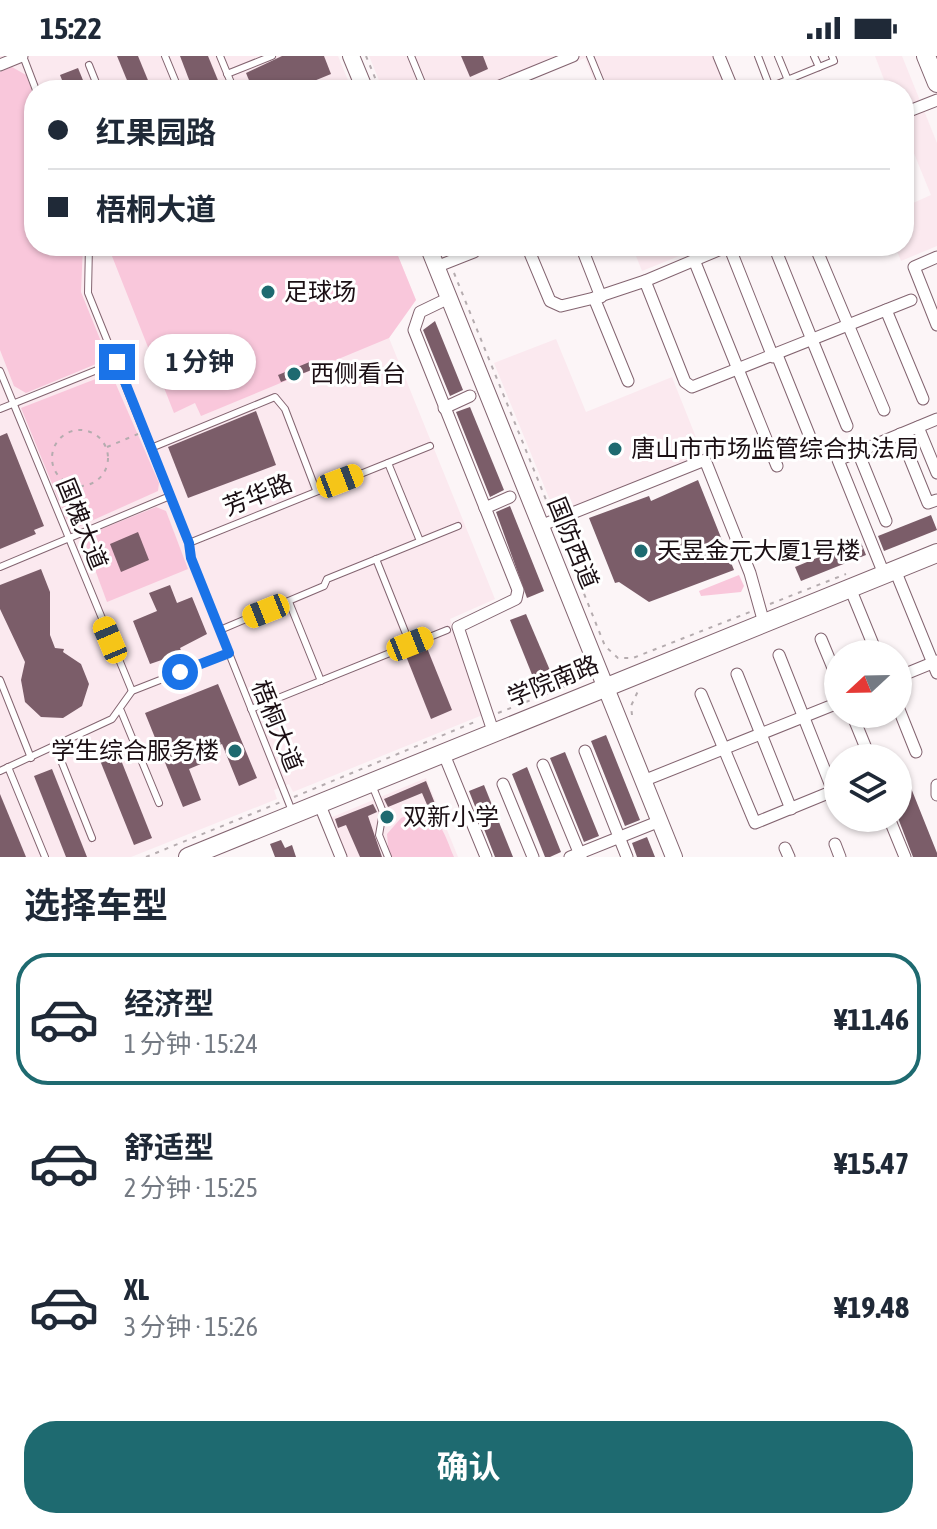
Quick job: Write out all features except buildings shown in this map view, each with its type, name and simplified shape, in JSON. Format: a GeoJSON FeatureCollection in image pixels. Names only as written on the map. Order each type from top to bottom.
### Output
{"type":"FeatureCollection","features":[{"type":"Feature","properties":{"kind":"main road"},"geometry":{"type":"LineString","coordinates":[[926,56],[937,83]]}},
{"type":"Feature","properties":{"kind":"main road","name":"学院南路"},"geometry":{"type":"LineString","coordinates":[[188,857],[291,807],[319,803],[443,752],[491,724],[606,686],[761,616],[851,580],[890,572],[937,553]]}},
{"type":"Feature","properties":{"kind":"street"},"geometry":{"type":"LineString","coordinates":[[0,65],[22,56]]}},
{"type":"Feature","properties":{"kind":"street"},"geometry":{"type":"LineString","coordinates":[[351,56],[362,80]]}},
{"type":"Feature","properties":{"kind":"street"},"geometry":{"type":"LineString","coordinates":[[719,56],[729,80]]}},
{"type":"Feature","properties":{"kind":"street"},"geometry":{"type":"LineString","coordinates":[[514,80],[569,57]]}},
{"type":"Feature","properties":{"kind":"street"},"geometry":{"type":"LineString","coordinates":[[914,109],[937,100]]}},
{"type":"Feature","properties":{"kind":"street","name":"国防西道"},"geometry":{"type":"LineString","coordinates":[[436,256],[443,264],[449,298],[547,523],[606,686],[674,857]]}},
{"type":"Feature","properties":{"kind":"street"},"geometry":{"type":"LineString","coordinates":[[443,264],[464,256]]}},
{"type":"Feature","properties":{"kind":"street"},"geometry":{"type":"LineString","coordinates":[[531,256],[550,301],[561,306],[598,298],[704,256]]}},
{"type":"Feature","properties":{"kind":"street"},"geometry":{"type":"LineString","coordinates":[[584,256],[628,381]]}},
{"type":"Feature","properties":{"kind":"street"},"geometry":{"type":"LineString","coordinates":[[732,256],[812,442]]}},
{"type":"Feature","properties":{"kind":"street"},"geometry":{"type":"LineString","coordinates":[[778,256],[847,426]]}},
{"type":"Feature","properties":{"kind":"street"},"geometry":{"type":"LineString","coordinates":[[819,256],[884,410]]}},
{"type":"Feature","properties":{"kind":"street"},"geometry":{"type":"LineString","coordinates":[[937,257],[914,267],[937,325]]}},
{"type":"Feature","properties":{"kind":"street"},"geometry":{"type":"LineString","coordinates":[[694,260],[777,466]]}},
{"type":"Feature","properties":{"kind":"street"},"geometry":{"type":"LineString","coordinates":[[645,281],[685,382],[700,387],[911,300]]}},
{"type":"Feature","properties":{"kind":"street"},"geometry":{"type":"LineString","coordinates":[[449,298],[420,312],[414,330],[518,590],[516,599],[458,627],[491,724]]}},
{"type":"Feature","properties":{"kind":"street"},"geometry":{"type":"LineString","coordinates":[[886,310],[923,399]]}},
{"type":"Feature","properties":{"kind":"street"},"geometry":{"type":"LineString","coordinates":[[444,408],[470,396]]}},
{"type":"Feature","properties":{"kind":"street"},"geometry":{"type":"LineString","coordinates":[[912,673],[936,666],[838,460],[937,419]]}},
{"type":"Feature","properties":{"kind":"street"},"geometry":{"type":"LineString","coordinates":[[918,427],[937,473]]}},
{"type":"Feature","properties":{"kind":"street"},"geometry":{"type":"LineString","coordinates":[[900,434],[928,503],[937,500]]}},
{"type":"Feature","properties":{"kind":"street"},"geometry":{"type":"LineString","coordinates":[[858,452],[886,521]]}},
{"type":"Feature","properties":{"kind":"street"},"geometry":{"type":"LineString","coordinates":[[547,523],[705,460],[750,573],[761,616]]}},
{"type":"Feature","properties":{"kind":"street"},"geometry":{"type":"LineString","coordinates":[[485,508],[510,497]]}},
{"type":"Feature","properties":{"kind":"street"},"geometry":{"type":"LineString","coordinates":[[851,580],[872,640]]}},
{"type":"Feature","properties":{"kind":"street"},"geometry":{"type":"LineString","coordinates":[[821,639],[824,646]]}},
{"type":"Feature","properties":{"kind":"street"},"geometry":{"type":"LineString","coordinates":[[779,655],[824,763]]}},
{"type":"Feature","properties":{"kind":"street"},"geometry":{"type":"LineString","coordinates":[[737,674],[791,809]]}},
{"type":"Feature","properties":{"kind":"street"},"geometry":{"type":"LineString","coordinates":[[701,694],[755,823],[824,795]]}},
{"type":"Feature","properties":{"kind":"street"},"geometry":{"type":"LineString","coordinates":[[643,781],[824,709]]}},
{"type":"Feature","properties":{"kind":"street"},"geometry":{"type":"LineString","coordinates":[[906,728],[916,752]]}},
{"type":"Feature","properties":{"kind":"street"},"geometry":{"type":"LineString","coordinates":[[585,751],[627,857]]}},
{"type":"Feature","properties":{"kind":"street"},"geometry":{"type":"LineString","coordinates":[[443,752],[486,857]]}},
{"type":"Feature","properties":{"kind":"street"},"geometry":{"type":"LineString","coordinates":[[543,765],[577,856],[660,821]]}},
{"type":"Feature","properties":{"kind":"street"},"geometry":{"type":"LineString","coordinates":[[503,784],[533,857]]}},
{"type":"Feature","properties":{"kind":"street"},"geometry":{"type":"LineString","coordinates":[[937,785],[937,795]]}},
{"type":"Feature","properties":{"kind":"street"},"geometry":{"type":"LineString","coordinates":[[319,803],[341,857]]}},
{"type":"Feature","properties":{"kind":"street"},"geometry":{"type":"LineString","coordinates":[[895,832],[905,857]]}},
{"type":"Feature","properties":{"kind":"street"},"geometry":{"type":"LineString","coordinates":[[835,844],[840,857]]}},
{"type":"Feature","properties":{"kind":"lane"},"geometry":{"type":"LineString","coordinates":[[22,56],[32,80]]}},
{"type":"Feature","properties":{"kind":"lane"},"geometry":{"type":"LineString","coordinates":[[165,56],[175,80]]}},
{"type":"Feature","properties":{"kind":"lane"},"geometry":{"type":"LineString","coordinates":[[220,56],[230,80]]}},
{"type":"Feature","properties":{"kind":"lane"},"geometry":{"type":"LineString","coordinates":[[227,74],[252,60],[272,56]]}},
{"type":"Feature","properties":{"kind":"lane"},"geometry":{"type":"LineString","coordinates":[[411,56],[421,80]]}},
{"type":"Feature","properties":{"kind":"lane"},"geometry":{"type":"LineString","coordinates":[[590,56],[600,80]]}},
{"type":"Feature","properties":{"kind":"lane"},"geometry":{"type":"LineString","coordinates":[[758,56],[767,80]]}},
{"type":"Feature","properties":{"kind":"lane"},"geometry":{"type":"LineString","coordinates":[[778,56],[788,80],[834,61],[832,56]]}},
{"type":"Feature","properties":{"kind":"lane"},"geometry":{"type":"LineString","coordinates":[[814,56],[819,67]]}},
{"type":"Feature","properties":{"kind":"lane"},"geometry":{"type":"LineString","coordinates":[[89,65],[95,80]]}},
{"type":"Feature","properties":{"kind":"lane","name":"梧桐大道"},"geometry":{"type":"LineString","coordinates":[[89,256],[88,293],[291,807]]}},
{"type":"Feature","properties":{"kind":"lane"},"geometry":{"type":"LineString","coordinates":[[0,409],[117,362]]}},
{"type":"Feature","properties":{"kind":"lane","name":"国槐大道"},"geometry":{"type":"LineString","coordinates":[[0,373],[132,691]]}},
{"type":"Feature","properties":{"kind":"lane"},"geometry":{"type":"LineString","coordinates":[[151,448],[275,397],[285,409],[316,490]]}},
{"type":"Feature","properties":{"kind":"lane","name":"芳华路"},"geometry":{"type":"LineString","coordinates":[[189,543],[430,446]]}},
{"type":"Feature","properties":{"kind":"lane"},"geometry":{"type":"LineString","coordinates":[[388,463],[420,541]]}},
{"type":"Feature","properties":{"kind":"lane"},"geometry":{"type":"LineString","coordinates":[[0,567],[170,496]]}},
{"type":"Feature","properties":{"kind":"lane"},"geometry":{"type":"LineString","coordinates":[[220,630],[324,586],[327,579],[458,526]]}},
{"type":"Feature","properties":{"kind":"lane"},"geometry":{"type":"LineString","coordinates":[[376,559],[410,644]]}},
{"type":"Feature","properties":{"kind":"lane"},"geometry":{"type":"LineString","coordinates":[[289,602],[321,681]]}},
{"type":"Feature","properties":{"kind":"lane"},"geometry":{"type":"LineString","coordinates":[[251,709],[447,630]]}},
{"type":"Feature","properties":{"kind":"lane"},"geometry":{"type":"LineString","coordinates":[[0,771],[56,748],[121,711],[132,691],[229,653]]}},
{"type":"Feature","properties":{"kind":"lane"},"geometry":{"type":"LineString","coordinates":[[0,680],[31,758]]}},
{"type":"Feature","properties":{"kind":"lane"},"geometry":{"type":"LineString","coordinates":[[121,711],[159,803]]}},
{"type":"Feature","properties":{"kind":"lane"},"geometry":{"type":"LineString","coordinates":[[56,748],[92,838]]}},
{"type":"Feature","properties":{"kind":"lane"},"geometry":{"type":"LineString","coordinates":[[8,767],[45,857]]}},
{"type":"Feature","properties":{"kind":"lane"},"geometry":{"type":"LineString","coordinates":[[371,782],[383,812],[379,835],[388,857]]}},
{"type":"Feature","properties":{"kind":"path"},"geometry":{"type":"LineString","coordinates":[[366,56],[366,80]]}},
{"type":"Feature","properties":{"kind":"path"},"geometry":{"type":"LineString","coordinates":[[443,264],[547,523],[605,646],[618,658],[633,658],[761,616],[851,580]]}},
{"type":"Feature","properties":{"kind":"path"},"geometry":{"type":"LineString","coordinates":[[86,431],[106,447],[104,473],[91,484],[71,485],[56,473],[52,464],[55,445],[69,432],[86,431]]}},
{"type":"Feature","properties":{"kind":"path"},"geometry":{"type":"LineString","coordinates":[[106,447],[144,432]]}},
{"type":"Feature","properties":{"kind":"path"},"geometry":{"type":"LineString","coordinates":[[146,857],[291,807],[491,724],[574,683],[583,674],[582,658]]}},
{"type":"Feature","properties":{"kind":"shaded area"},"geometry":{"type":"Polygon","coordinates":[[[0,56],[338,56],[348,80],[24,80],[24,256],[398,256],[416,300],[389,338],[495,599],[450,619],[485,714],[293,792],[289,784],[274,790],[277,799],[131,857],[0,857],[0,56]]]}},
{"type":"Feature","properties":{"kind":"shaded area"},"geometry":{"type":"Polygon","coordinates":[[[369,56],[714,56],[723,80],[594,80],[585,58],[530,80],[379,80],[369,56]]]}},
{"type":"Feature","properties":{"kind":"shaded area"},"geometry":{"type":"Polygon","coordinates":[[[875,56],[902,56],[912,80],[884,80],[875,56]]]}},
{"type":"Feature","properties":{"kind":"shaded area"},"geometry":{"type":"Polygon","coordinates":[[[12,67],[26,75],[28,80],[24,80],[24,256],[83,256],[81,292],[104,349],[96,364],[26,393],[14,386],[0,350],[0,72],[12,67]]]}},
{"type":"Feature","properties":{"kind":"shaded area"},"geometry":{"type":"Polygon","coordinates":[[[914,86],[937,143],[937,246],[914,256],[914,203],[931,195],[914,153],[914,86]]]}},
{"type":"Feature","properties":{"kind":"shaded area"},"geometry":{"type":"Polygon","coordinates":[[[112,256],[398,256],[416,300],[389,338],[201,416],[195,403],[174,413],[112,256]]]}},
{"type":"Feature","properties":{"kind":"shaded area"},"geometry":{"type":"Polygon","coordinates":[[[636,256],[679,256],[642,271],[636,256]]]}},
{"type":"Feature","properties":{"kind":"shaded area","name":"唐山市市场监管综合执法局"},"geometry":{"type":"Polygon","coordinates":[[[556,339],[586,412],[672,377],[705,460],[558,520],[494,363],[556,339]]]}},
{"type":"Feature","properties":{"kind":"shaded area"},"geometry":{"type":"Polygon","coordinates":[[[111,373],[159,483],[158,491],[71,530],[21,408],[111,373]]]}},
{"type":"Feature","properties":{"kind":"shaded area"},"geometry":{"type":"Polygon","coordinates":[[[156,507],[166,511],[188,569],[107,602],[84,540],[87,535],[156,507]]]}},
{"type":"Feature","properties":{"kind":"shaded area"},"geometry":{"type":"Polygon","coordinates":[[[739,575],[744,586],[741,592],[701,596],[699,591],[739,575]]]}},
{"type":"Feature","properties":{"kind":"shaded area","name":"双新小学"},"geometry":{"type":"Polygon","coordinates":[[[426,778],[458,857],[345,857],[330,818],[426,778]]]}},
{"type":"Feature","properties":{"kind":"shaded area"},"geometry":{"type":"Polygon","coordinates":[[[412,813],[429,816],[440,826],[454,857],[389,857],[387,834],[401,818],[412,813]]]}},
{"type":"Feature","properties":{"kind":"place","name":"足球场"},"geometry":{"type":"Point","coordinates":[268,292]}},
{"type":"Feature","properties":{"kind":"place","name":"西侧看台"},"geometry":{"type":"Point","coordinates":[294,374]}},
{"type":"Feature","properties":{"kind":"place","name":"唐山市市场监管综合执法局"},"geometry":{"type":"Point","coordinates":[615,449]}},
{"type":"Feature","properties":{"kind":"place","name":"天昱金元大厦1号楼"},"geometry":{"type":"Point","coordinates":[641,551]}},
{"type":"Feature","properties":{"kind":"place","name":"学生综合服务楼"},"geometry":{"type":"Point","coordinates":[235,751]}},
{"type":"Feature","properties":{"kind":"place","name":"双新小学"},"geometry":{"type":"Point","coordinates":[387,817]}},
{"type":"Feature","properties":{"kind":"route"},"geometry":{"type":"LineString","coordinates":[[117,362],[229,653],[180,672]]}}]}
